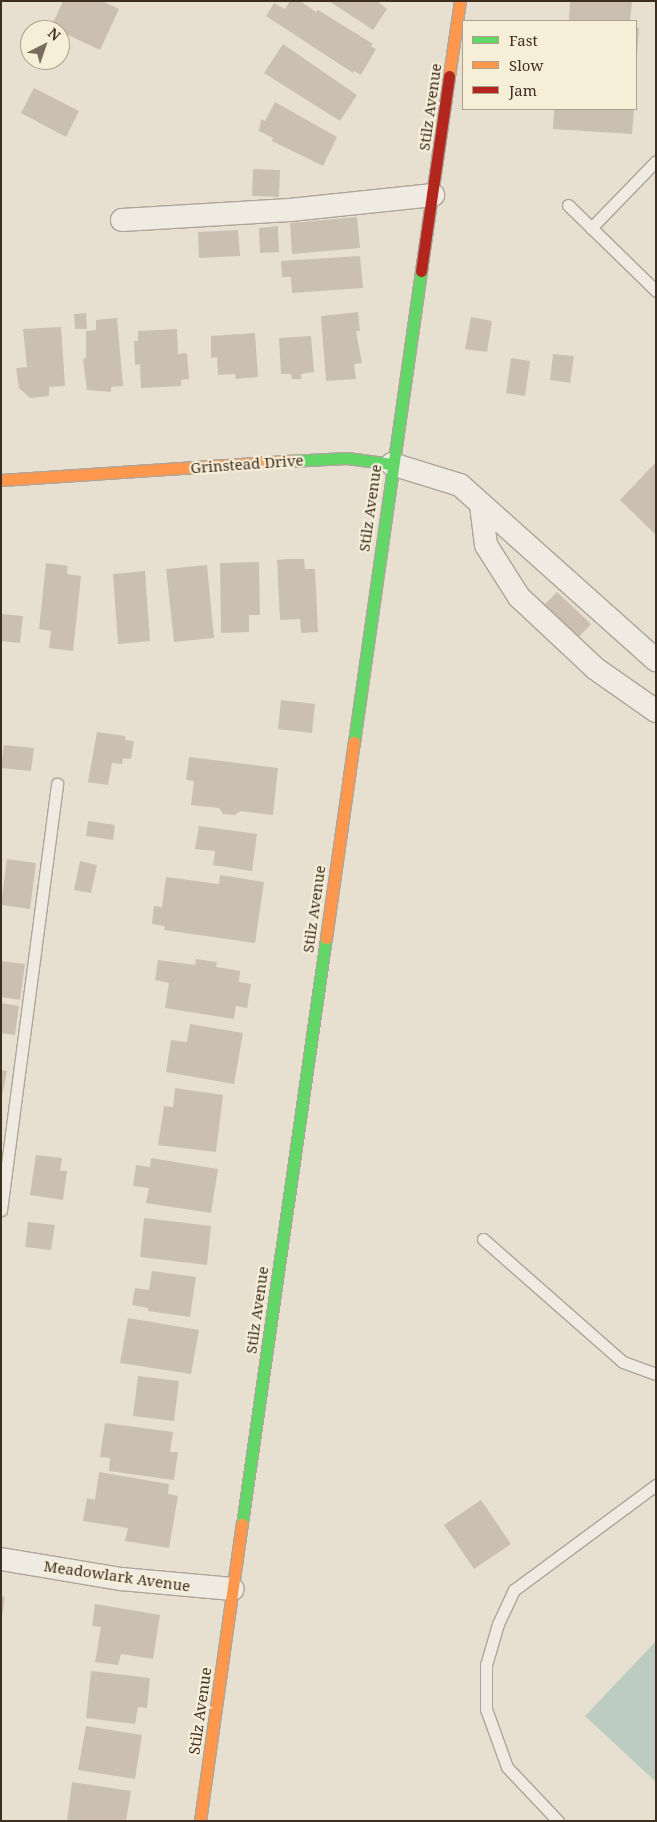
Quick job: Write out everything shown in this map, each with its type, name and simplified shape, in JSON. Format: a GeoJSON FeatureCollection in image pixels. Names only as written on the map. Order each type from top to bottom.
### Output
{"type":"FeatureCollection","features":[{"type":"Feature","properties":{"kind":"street","name":"Stilz Avenue"},"geometry":{"type":"LineString","coordinates":[[200,1821],[392,464],[460,1]]}},
{"type":"Feature","properties":{"kind":"street"},"geometry":{"type":"LineString","coordinates":[[122,220],[290,210],[433,195]]}},
{"type":"Feature","properties":{"kind":"street","name":"Grinstead Drive"},"geometry":{"type":"LineString","coordinates":[[1,480],[347,458],[392,464],[460,486],[656,660]]}},
{"type":"Feature","properties":{"kind":"street"},"geometry":{"type":"LineString","coordinates":[[481,505],[486,545],[519,597],[596,669],[656,711]]}},
{"type":"Feature","properties":{"kind":"street","name":"Meadowlark Avenue"},"geometry":{"type":"LineString","coordinates":[[1,1559],[121,1579],[233,1589]]}},
{"type":"Feature","properties":{"kind":"lane"},"geometry":{"type":"LineString","coordinates":[[591,228],[656,161]]}},
{"type":"Feature","properties":{"kind":"lane"},"geometry":{"type":"LineString","coordinates":[[568,205],[656,291]]}},
{"type":"Feature","properties":{"kind":"lane"},"geometry":{"type":"LineString","coordinates":[[1,1210],[57,784]]}},
{"type":"Feature","properties":{"kind":"lane"},"geometry":{"type":"LineString","coordinates":[[483,1239],[623,1362],[656,1374]]}},
{"type":"Feature","properties":{"kind":"lane"},"geometry":{"type":"LineString","coordinates":[[558,1821],[508,1767],[486,1709],[486,1666],[514,1590],[656,1485]]}},
{"type":"Feature","properties":{"kind":"shaded area"},"geometry":{"type":"Polygon","coordinates":[[[656,1641],[656,1782],[585,1716],[656,1641]]]}},
{"type":"Feature","properties":{"kind":"building"},"geometry":{"type":"Polygon","coordinates":[[[63,1],[102,1],[119,9],[100,50],[70,36],[70,20],[54,20],[63,1]]]}},
{"type":"Feature","properties":{"kind":"building"},"geometry":{"type":"Polygon","coordinates":[[[290,1],[300,1],[316,12],[318,10],[373,44],[371,46],[376,49],[361,75],[354,71],[353,73],[266,16],[274,3],[285,9],[290,1]]]}},
{"type":"Feature","properties":{"kind":"building"},"geometry":{"type":"Polygon","coordinates":[[[329,1],[377,1],[387,9],[373,30],[329,1]]]}},
{"type":"Feature","properties":{"kind":"building"},"geometry":{"type":"Polygon","coordinates":[[[570,1],[632,1],[630,20],[569,20],[570,1]]]}},
{"type":"Feature","properties":{"kind":"building"},"geometry":{"type":"Polygon","coordinates":[[[637,27],[639,28],[637,54],[637,27]]]}},
{"type":"Feature","properties":{"kind":"building"},"geometry":{"type":"Polygon","coordinates":[[[283,44],[357,95],[340,121],[264,73],[283,44]]]}},
{"type":"Feature","properties":{"kind":"building"},"geometry":{"type":"Polygon","coordinates":[[[34,88],[79,111],[66,137],[21,113],[34,88]]]}},
{"type":"Feature","properties":{"kind":"building"},"geometry":{"type":"Polygon","coordinates":[[[275,102],[337,137],[323,166],[272,141],[273,138],[259,131],[261,119],[265,121],[275,102]]]}},
{"type":"Feature","properties":{"kind":"building"},"geometry":{"type":"Polygon","coordinates":[[[554,110],[634,110],[632,134],[553,129],[554,110]]]}},
{"type":"Feature","properties":{"kind":"building"},"geometry":{"type":"Polygon","coordinates":[[[253,169],[280,170],[279,197],[252,196],[253,169]]]}},
{"type":"Feature","properties":{"kind":"building"},"geometry":{"type":"Polygon","coordinates":[[[357,217],[360,248],[292,254],[290,223],[357,217]]]}},
{"type":"Feature","properties":{"kind":"building"},"geometry":{"type":"Polygon","coordinates":[[[278,226],[279,252],[260,253],[259,228],[278,226]]]}},
{"type":"Feature","properties":{"kind":"building"},"geometry":{"type":"Polygon","coordinates":[[[238,230],[240,256],[199,258],[198,232],[238,230]]]}},
{"type":"Feature","properties":{"kind":"building"},"geometry":{"type":"Polygon","coordinates":[[[360,256],[363,288],[292,293],[291,277],[282,277],[281,261],[360,256]]]}},
{"type":"Feature","properties":{"kind":"building"},"geometry":{"type":"Polygon","coordinates":[[[358,312],[360,331],[356,331],[362,363],[354,364],[356,379],[326,381],[321,316],[358,312]]]}},
{"type":"Feature","properties":{"kind":"building"},"geometry":{"type":"Polygon","coordinates":[[[86,313],[87,329],[75,329],[74,314],[86,313]]]}},
{"type":"Feature","properties":{"kind":"building"},"geometry":{"type":"Polygon","coordinates":[[[471,317],[492,321],[487,352],[465,349],[471,317]]]}},
{"type":"Feature","properties":{"kind":"building"},"geometry":{"type":"Polygon","coordinates":[[[117,318],[123,386],[111,387],[111,392],[87,390],[83,359],[86,358],[86,331],[96,330],[96,320],[117,318]]]}},
{"type":"Feature","properties":{"kind":"building"},"geometry":{"type":"Polygon","coordinates":[[[61,327],[65,386],[49,387],[49,396],[30,398],[19,388],[16,368],[27,367],[23,329],[61,327]]]}},
{"type":"Feature","properties":{"kind":"building"},"geometry":{"type":"Polygon","coordinates":[[[177,329],[178,354],[187,353],[189,379],[181,380],[181,386],[141,388],[140,364],[135,365],[134,341],[138,341],[138,331],[177,329]]]}},
{"type":"Feature","properties":{"kind":"building"},"geometry":{"type":"Polygon","coordinates":[[[255,333],[258,377],[236,379],[235,374],[218,375],[217,357],[211,358],[211,336],[255,333]]]}},
{"type":"Feature","properties":{"kind":"building"},"geometry":{"type":"Polygon","coordinates":[[[311,336],[314,372],[301,374],[301,379],[292,379],[291,374],[281,374],[279,338],[311,336]]]}},
{"type":"Feature","properties":{"kind":"building"},"geometry":{"type":"Polygon","coordinates":[[[553,354],[574,356],[570,383],[550,380],[553,354]]]}},
{"type":"Feature","properties":{"kind":"building"},"geometry":{"type":"Polygon","coordinates":[[[511,358],[530,361],[525,396],[506,393],[511,358]]]}},
{"type":"Feature","properties":{"kind":"building"},"geometry":{"type":"Polygon","coordinates":[[[656,462],[656,535],[620,500],[656,462]]]}},
{"type":"Feature","properties":{"kind":"building"},"geometry":{"type":"Polygon","coordinates":[[[304,559],[305,569],[315,569],[318,632],[301,633],[300,619],[280,620],[277,560],[304,559]]]}},
{"type":"Feature","properties":{"kind":"building"},"geometry":{"type":"Polygon","coordinates":[[[259,562],[260,615],[249,615],[249,632],[221,633],[220,563],[259,562]]]}},
{"type":"Feature","properties":{"kind":"building"},"geometry":{"type":"Polygon","coordinates":[[[46,563],[68,566],[67,574],[81,576],[73,651],[49,648],[51,631],[39,629],[46,563]]]}},
{"type":"Feature","properties":{"kind":"building"},"geometry":{"type":"Polygon","coordinates":[[[207,565],[214,638],[174,642],[166,569],[207,565]]]}},
{"type":"Feature","properties":{"kind":"building"},"geometry":{"type":"Polygon","coordinates":[[[145,571],[150,641],[118,644],[113,574],[145,571]]]}},
{"type":"Feature","properties":{"kind":"building"},"geometry":{"type":"Polygon","coordinates":[[[557,592],[591,624],[578,638],[544,605],[557,592]]]}},
{"type":"Feature","properties":{"kind":"building"},"geometry":{"type":"Polygon","coordinates":[[[1,614],[23,616],[20,643],[1,641],[1,614]]]}},
{"type":"Feature","properties":{"kind":"building"},"geometry":{"type":"Polygon","coordinates":[[[281,700],[315,704],[312,733],[278,729],[281,700]]]}},
{"type":"Feature","properties":{"kind":"building"},"geometry":{"type":"Polygon","coordinates":[[[97,732],[125,736],[125,740],[134,741],[131,759],[123,758],[122,764],[112,763],[108,785],[88,782],[97,732]]]}},
{"type":"Feature","properties":{"kind":"building"},"geometry":{"type":"Polygon","coordinates":[[[4,745],[34,748],[31,771],[1,768],[4,745]]]}},
{"type":"Feature","properties":{"kind":"building"},"geometry":{"type":"Polygon","coordinates":[[[189,757],[278,768],[273,815],[240,811],[235,815],[223,814],[219,808],[191,805],[194,781],[186,780],[189,757]]]}},
{"type":"Feature","properties":{"kind":"building"},"geometry":{"type":"Polygon","coordinates":[[[88,821],[115,825],[113,840],[86,836],[88,821]]]}},
{"type":"Feature","properties":{"kind":"building"},"geometry":{"type":"Polygon","coordinates":[[[199,826],[257,834],[252,871],[213,865],[215,851],[195,849],[199,826]]]}},
{"type":"Feature","properties":{"kind":"building"},"geometry":{"type":"Polygon","coordinates":[[[7,859],[36,863],[30,909],[1,905],[7,859]]]}},
{"type":"Feature","properties":{"kind":"building"},"geometry":{"type":"Polygon","coordinates":[[[80,861],[97,865],[91,893],[74,890],[80,861]]]}},
{"type":"Feature","properties":{"kind":"building"},"geometry":{"type":"Polygon","coordinates":[[[220,875],[264,882],[255,943],[164,930],[165,926],[152,924],[154,906],[162,907],[166,877],[219,884],[220,875]]]}},
{"type":"Feature","properties":{"kind":"building"},"geometry":{"type":"Polygon","coordinates":[[[196,959],[217,962],[216,967],[240,971],[239,982],[251,984],[247,1008],[236,1006],[234,1019],[165,1008],[169,983],[155,980],[158,960],[195,965],[196,959]]]}},
{"type":"Feature","properties":{"kind":"building"},"geometry":{"type":"Polygon","coordinates":[[[1,961],[25,964],[20,1000],[1,997],[1,961]]]}},
{"type":"Feature","properties":{"kind":"building"},"geometry":{"type":"Polygon","coordinates":[[[1,1003],[19,1006],[15,1035],[1,1033],[1,1003]]]}},
{"type":"Feature","properties":{"kind":"building"},"geometry":{"type":"Polygon","coordinates":[[[190,1024],[243,1033],[234,1084],[166,1072],[171,1040],[187,1042],[190,1024]]]}},
{"type":"Feature","properties":{"kind":"building"},"geometry":{"type":"Polygon","coordinates":[[[1,1070],[7,1071],[2,1096],[1,1096],[1,1070]]]}},
{"type":"Feature","properties":{"kind":"building"},"geometry":{"type":"Polygon","coordinates":[[[175,1088],[223,1095],[216,1152],[158,1145],[164,1106],[173,1107],[175,1088]]]}},
{"type":"Feature","properties":{"kind":"building"},"geometry":{"type":"Polygon","coordinates":[[[36,1155],[62,1158],[60,1171],[67,1171],[63,1200],[30,1195],[36,1155]]]}},
{"type":"Feature","properties":{"kind":"building"},"geometry":{"type":"Polygon","coordinates":[[[151,1158],[218,1169],[211,1213],[146,1203],[149,1188],[133,1186],[136,1165],[150,1167],[151,1158]]]}},
{"type":"Feature","properties":{"kind":"building"},"geometry":{"type":"Polygon","coordinates":[[[144,1218],[211,1226],[207,1265],[140,1257],[144,1218]]]}},
{"type":"Feature","properties":{"kind":"building"},"geometry":{"type":"Polygon","coordinates":[[[28,1222],[55,1225],[51,1250],[25,1247],[28,1222]]]}},
{"type":"Feature","properties":{"kind":"building"},"geometry":{"type":"Polygon","coordinates":[[[152,1271],[196,1277],[190,1317],[148,1311],[148,1308],[132,1305],[135,1288],[149,1290],[152,1271]]]}},
{"type":"Feature","properties":{"kind":"building"},"geometry":{"type":"Polygon","coordinates":[[[128,1318],[199,1330],[191,1374],[120,1363],[128,1318]]]}},
{"type":"Feature","properties":{"kind":"building"},"geometry":{"type":"Polygon","coordinates":[[[138,1376],[179,1381],[174,1421],[133,1416],[138,1376]]]}},
{"type":"Feature","properties":{"kind":"building"},"geometry":{"type":"Polygon","coordinates":[[[105,1423],[173,1432],[170,1452],[178,1452],[174,1480],[109,1471],[110,1458],[100,1457],[105,1423]]]}},
{"type":"Feature","properties":{"kind":"building"},"geometry":{"type":"Polygon","coordinates":[[[99,1472],[169,1484],[168,1494],[178,1496],[169,1548],[125,1541],[128,1528],[83,1521],[87,1498],[95,1500],[99,1472]]]}},
{"type":"Feature","properties":{"kind":"building"},"geometry":{"type":"Polygon","coordinates":[[[481,1500],[511,1544],[474,1569],[444,1525],[481,1500]]]}},
{"type":"Feature","properties":{"kind":"building"},"geometry":{"type":"Polygon","coordinates":[[[1,1596],[5,1597],[2,1616],[1,1616],[1,1596]]]}},
{"type":"Feature","properties":{"kind":"building"},"geometry":{"type":"Polygon","coordinates":[[[95,1604],[160,1615],[153,1659],[121,1654],[118,1665],[95,1662],[101,1627],[92,1626],[95,1604]]]}},
{"type":"Feature","properties":{"kind":"building"},"geometry":{"type":"Polygon","coordinates":[[[91,1671],[150,1678],[147,1708],[138,1707],[135,1724],[86,1718],[91,1671]]]}},
{"type":"Feature","properties":{"kind":"building"},"geometry":{"type":"Polygon","coordinates":[[[86,1726],[142,1735],[135,1779],[78,1770],[86,1726]]]}},
{"type":"Feature","properties":{"kind":"building"},"geometry":{"type":"Polygon","coordinates":[[[72,1782],[131,1791],[126,1821],[67,1821],[72,1782]]]}},
{"type":"Feature","properties":{"kind":"traffic: fast"},"geometry":{"type":"LineString","coordinates":[[354,742],[421,271]]}},
{"type":"Feature","properties":{"kind":"traffic: fast"},"geometry":{"type":"LineString","coordinates":[[289,461],[347,458],[392,464]]}},
{"type":"Feature","properties":{"kind":"traffic: fast"},"geometry":{"type":"LineString","coordinates":[[242,1524],[326,938]]}},
{"type":"Feature","properties":{"kind":"traffic: slow"},"geometry":{"type":"LineString","coordinates":[[449,76],[460,1]]}},
{"type":"Feature","properties":{"kind":"traffic: slow"},"geometry":{"type":"LineString","coordinates":[[1,480],[289,461]]}},
{"type":"Feature","properties":{"kind":"traffic: slow"},"geometry":{"type":"LineString","coordinates":[[326,938],[354,742]]}},
{"type":"Feature","properties":{"kind":"traffic: slow"},"geometry":{"type":"LineString","coordinates":[[200,1821],[242,1524]]}},
{"type":"Feature","properties":{"kind":"traffic: jam"},"geometry":{"type":"LineString","coordinates":[[421,271],[449,76]]}}]}
